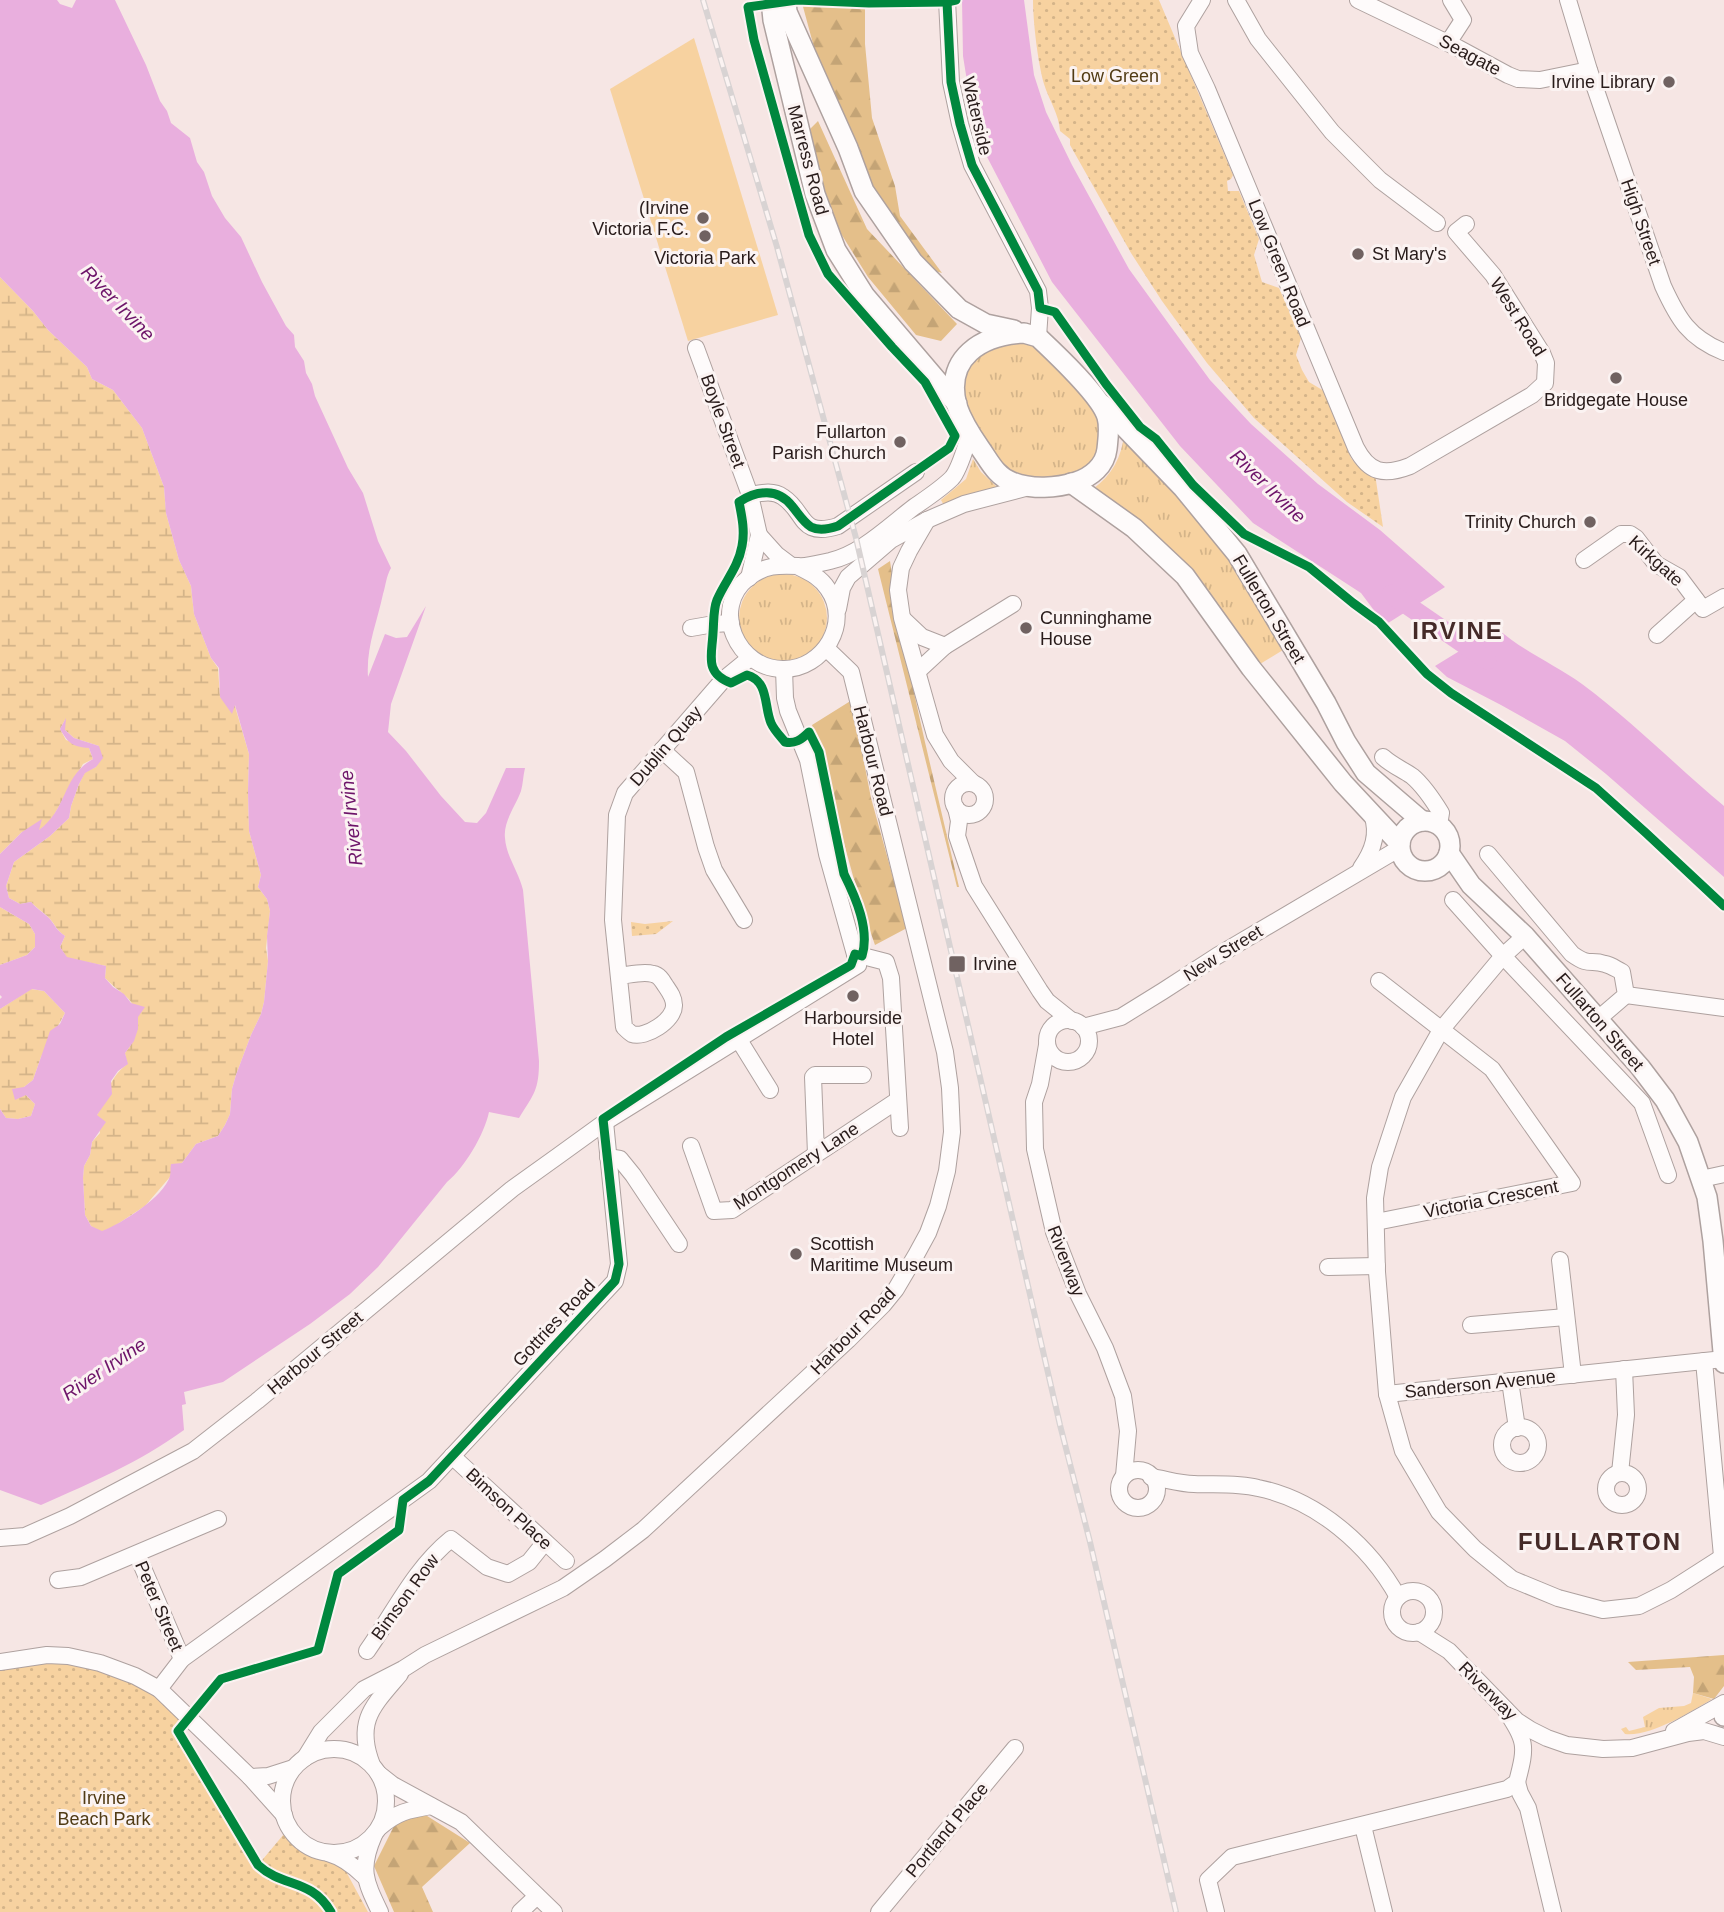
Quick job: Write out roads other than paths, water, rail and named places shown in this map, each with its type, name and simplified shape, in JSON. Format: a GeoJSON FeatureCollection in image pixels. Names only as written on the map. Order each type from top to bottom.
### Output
{"type":"FeatureCollection","features":[{"type":"Feature","properties":{"kind":"main road","name":"Marress Road"},"geometry":{"type":"LineString","coordinates":[[771,0],[773,20],[814,194],[836,250],[865,296],[957,404]]}},
{"type":"Feature","properties":{"kind":"main road","name":"Marress Road"},"geometry":{"type":"LineString","coordinates":[[786,0],[787,12],[848,148],[864,191],[913,262],[959,309],[986,324],[1031,335]]}},
{"type":"Feature","properties":{"kind":"main road"},"geometry":{"type":"LineString","coordinates":[[1005,334],[1031,335],[1102,405],[1108,420],[1107,455],[1098,468],[1085,479],[1071,483],[1051,487],[1012,482],[995,472],[970,434],[957,404],[954,382],[961,363],[972,349],[1005,334]]}},
{"type":"Feature","properties":{"kind":"main road","name":"Fullerton Street"},"geometry":{"type":"LineString","coordinates":[[1102,405],[1183,488],[1237,554],[1366,773],[1431,823]]}},
{"type":"Feature","properties":{"kind":"main road"},"geometry":{"type":"LineString","coordinates":[[1071,483],[1134,528],[1185,576],[1251,668],[1343,783],[1400,846]]}},
{"type":"Feature","properties":{"kind":"main road"},"geometry":{"type":"LineString","coordinates":[[1431,823],[1449,837],[1444,860],[1430,871],[1414,869],[1402,856],[1400,846],[1402,835],[1414,824],[1431,823]]}},
{"type":"Feature","properties":{"kind":"main road","name":"Fullarton Street"},"geometry":{"type":"LineString","coordinates":[[1444,860],[1525,936],[1640,1067],[1665,1100],[1688,1142],[1707,1197],[1712,1228],[1717,1361]]}},
{"type":"Feature","properties":{"kind":"main road"},"geometry":{"type":"LineString","coordinates":[[1724,1708],[1724,1716]]}},
{"type":"Feature","properties":{"kind":"street","name":"Waterside"},"geometry":{"type":"LineString","coordinates":[[947,0],[951,82],[960,124],[972,165],[1038,291],[1040,308],[1031,335]]}},
{"type":"Feature","properties":{"kind":"street","name":"Low Green Road"},"geometry":{"type":"LineString","coordinates":[[1202,0],[1186,26],[1190,53],[1213,102],[1356,448],[1367,466],[1381,471],[1399,470]]}},
{"type":"Feature","properties":{"kind":"street"},"geometry":{"type":"LineString","coordinates":[[1236,0],[1258,39],[1332,132],[1380,180],[1437,223]]}},
{"type":"Feature","properties":{"kind":"street","name":"Seagate"},"geometry":{"type":"LineString","coordinates":[[1358,0],[1518,79],[1539,80],[1589,70]]}},
{"type":"Feature","properties":{"kind":"street"},"geometry":{"type":"LineString","coordinates":[[1448,43],[1463,20],[1451,0]]}},
{"type":"Feature","properties":{"kind":"street","name":"High Street"},"geometry":{"type":"LineString","coordinates":[[1567,0],[1656,265],[1673,307],[1691,333],[1724,352]]}},
{"type":"Feature","properties":{"kind":"street","name":"West Road"},"geometry":{"type":"LineString","coordinates":[[1399,470],[1532,395],[1545,383],[1546,363],[1542,353],[1493,275],[1456,232],[1466,224]]}},
{"type":"Feature","properties":{"kind":"street","name":"Boyle Street"},"geometry":{"type":"LineString","coordinates":[[696,348],[750,495],[759,535]]}},
{"type":"Feature","properties":{"kind":"street"},"geometry":{"type":"LineString","coordinates":[[970,434],[954,476],[864,546],[834,560],[794,566],[778,565],[758,571],[749,578],[736,593],[731,623],[736,642],[750,658],[771,668],[784,669],[807,664],[818,658],[833,637],[842,588],[848,577],[891,540],[964,504],[1032,486]]}},
{"type":"Feature","properties":{"kind":"street"},"geometry":{"type":"LineString","coordinates":[[750,495],[767,492],[782,495],[812,527],[825,530],[838,526],[916,472]]}},
{"type":"Feature","properties":{"kind":"street"},"geometry":{"type":"LineString","coordinates":[[927,520],[901,568],[898,590],[902,618],[935,735],[951,761],[981,788],[985,797],[982,808],[968,829],[963,850]]}},
{"type":"Feature","properties":{"kind":"street","name":"Kirkgate"},"geometry":{"type":"LineString","coordinates":[[1584,560],[1621,534],[1630,534],[1656,564],[1679,577],[1703,609],[1724,597]]}},
{"type":"Feature","properties":{"kind":"street"},"geometry":{"type":"LineString","coordinates":[[759,535],[777,555],[817,576],[830,591],[837,614]]}},
{"type":"Feature","properties":{"kind":"street"},"geometry":{"type":"LineString","coordinates":[[749,578],[759,535]]}},
{"type":"Feature","properties":{"kind":"street"},"geometry":{"type":"LineString","coordinates":[[1657,635],[1696,600]]}},
{"type":"Feature","properties":{"kind":"street"},"geometry":{"type":"LineString","coordinates":[[918,671],[945,646],[1013,604]]}},
{"type":"Feature","properties":{"kind":"street"},"geometry":{"type":"LineString","coordinates":[[902,618],[922,637],[945,646]]}},
{"type":"Feature","properties":{"kind":"street"},"geometry":{"type":"LineString","coordinates":[[691,628],[731,623]]}},
{"type":"Feature","properties":{"kind":"street","name":"Harbour Road"},"geometry":{"type":"LineString","coordinates":[[299,1763],[321,1732],[364,1689],[425,1655],[563,1588],[643,1530],[883,1306],[896,1289],[928,1233],[947,1171],[951,1132],[950,1088],[945,1052],[851,672],[826,648]]}},
{"type":"Feature","properties":{"kind":"street","name":"Dublin Quay"},"geometry":{"type":"LineString","coordinates":[[619,976],[613,920],[617,815],[625,793],[723,680],[750,658]]}},
{"type":"Feature","properties":{"kind":"street"},"geometry":{"type":"LineString","coordinates":[[784,669],[788,711],[808,760],[827,854],[857,960],[886,962],[891,978],[900,1128]]}},
{"type":"Feature","properties":{"kind":"street"},"geometry":{"type":"LineString","coordinates":[[662,750],[686,772],[714,870],[744,920]]}},
{"type":"Feature","properties":{"kind":"street"},"geometry":{"type":"LineString","coordinates":[[1382,757],[1392,766],[1411,775],[1427,792],[1441,813],[1431,823]]}},
{"type":"Feature","properties":{"kind":"street"},"geometry":{"type":"LineString","coordinates":[[973,783],[963,784],[956,790],[953,799],[959,821],[957,836],[974,886],[1048,1001],[1087,1032],[1088,1044],[1083,1055],[1073,1061],[1061,1061],[1052,1054],[1048,1001]]}},
{"type":"Feature","properties":{"kind":"street"},"geometry":{"type":"LineString","coordinates":[[956,808],[963,814],[976,814]]}},
{"type":"Feature","properties":{"kind":"street"},"geometry":{"type":"LineString","coordinates":[[1360,870],[1374,843],[1376,824],[1372,813]]}},
{"type":"Feature","properties":{"kind":"street","name":"New Street"},"geometry":{"type":"LineString","coordinates":[[1078,1024],[1121,1017],[1400,846]]}},
{"type":"Feature","properties":{"kind":"street"},"geometry":{"type":"LineString","coordinates":[[1488,854],[1572,954],[1582,962],[1603,962],[1622,972],[1626,995]]}},
{"type":"Feature","properties":{"kind":"street"},"geometry":{"type":"LineString","coordinates":[[1453,900],[1642,1103],[1668,1175]]}},
{"type":"Feature","properties":{"kind":"street"},"geometry":{"type":"LineString","coordinates":[[1525,936],[1503,956],[1441,1030],[1403,1097],[1380,1167],[1375,1198],[1377,1266],[1387,1394],[1403,1451],[1439,1512],[1475,1549],[1512,1579],[1558,1598],[1603,1610],[1639,1606],[1671,1590],[1723,1556],[1717,1361]]}},
{"type":"Feature","properties":{"kind":"street","name":"Harbour Street"},"geometry":{"type":"LineString","coordinates":[[0,1538],[25,1536],[70,1516],[192,1451],[257,1401],[512,1189],[605,1122],[739,1040],[857,960]]}},
{"type":"Feature","properties":{"kind":"street"},"geometry":{"type":"LineString","coordinates":[[1379,981],[1441,1030]]}},
{"type":"Feature","properties":{"kind":"street"},"geometry":{"type":"LineString","coordinates":[[1598,1019],[1626,995],[1724,1008]]}},
{"type":"Feature","properties":{"kind":"street"},"geometry":{"type":"LineString","coordinates":[[1049,1038],[1059,1022],[1078,1024]]}},
{"type":"Feature","properties":{"kind":"street","name":"Victoria Crescent"},"geometry":{"type":"LineString","coordinates":[[1376,1222],[1573,1182],[1492,1069],[1441,1030]]}},
{"type":"Feature","properties":{"kind":"street","name":"Riverway"},"geometry":{"type":"LineString","coordinates":[[1049,1038],[1034,1102],[1035,1149],[1054,1232],[1078,1294],[1114,1369],[1123,1396],[1128,1431],[1124,1476]]}},
{"type":"Feature","properties":{"kind":"street"},"geometry":{"type":"LineString","coordinates":[[739,1040],[769,1090]]}},
{"type":"Feature","properties":{"kind":"street"},"geometry":{"type":"LineString","coordinates":[[1040,1084],[1061,1061]]}},
{"type":"Feature","properties":{"kind":"street"},"geometry":{"type":"LineString","coordinates":[[816,1154],[813,1077],[857,1079]]}},
{"type":"Feature","properties":{"kind":"street","name":"Montgomery Lane"},"geometry":{"type":"LineString","coordinates":[[691,1146],[714,1210],[732,1210],[898,1100]]}},
{"type":"Feature","properties":{"kind":"street","name":"Gottries Road"},"geometry":{"type":"LineString","coordinates":[[159,1689],[182,1659],[429,1481],[615,1281],[619,1264],[605,1122]]}},
{"type":"Feature","properties":{"kind":"street"},"geometry":{"type":"LineString","coordinates":[[608,1157],[620,1159],[679,1244]]}},
{"type":"Feature","properties":{"kind":"street"},"geometry":{"type":"LineString","coordinates":[[1701,1179],[1724,1174]]}},
{"type":"Feature","properties":{"kind":"street","name":"Sanderson Avenue"},"geometry":{"type":"LineString","coordinates":[[1560,1260],[1573,1375]]}},
{"type":"Feature","properties":{"kind":"street"},"geometry":{"type":"LineString","coordinates":[[1328,1267],[1377,1266]]}},
{"type":"Feature","properties":{"kind":"street"},"geometry":{"type":"LineString","coordinates":[[1471,1325],[1566,1317]]}},
{"type":"Feature","properties":{"kind":"street","name":"Sanderson Avenue"},"geometry":{"type":"LineString","coordinates":[[1387,1394],[1717,1361]]}},
{"type":"Feature","properties":{"kind":"street"},"geometry":{"type":"LineString","coordinates":[[1620,1473],[1626,1415],[1624,1369]]}},
{"type":"Feature","properties":{"kind":"street"},"geometry":{"type":"LineString","coordinates":[[1510,1381],[1517,1428]]}},
{"type":"Feature","properties":{"kind":"street","name":"Riverway"},"geometry":{"type":"LineString","coordinates":[[1128,1431],[1150,1475]]}},
{"type":"Feature","properties":{"kind":"street","name":"Bimson Place"},"geometry":{"type":"LineString","coordinates":[[452,1456],[566,1561]]}},
{"type":"Feature","properties":{"kind":"street"},"geometry":{"type":"LineString","coordinates":[[1190,1484],[1138,1508],[1124,1502],[1119,1492],[1124,1476],[1138,1471],[1190,1484],[1258,1488],[1293,1498],[1325,1516],[1364,1550],[1402,1594]]}},
{"type":"Feature","properties":{"kind":"street"},"geometry":{"type":"LineString","coordinates":[[1149,1504],[1156,1494],[1150,1475]]}},
{"type":"Feature","properties":{"kind":"street","name":"Peter Street"},"geometry":{"type":"LineString","coordinates":[[58,1580],[81,1577],[218,1519]]}},
{"type":"Feature","properties":{"kind":"street","name":"Bimson Row"},"geometry":{"type":"LineString","coordinates":[[367,1651],[413,1580],[435,1553],[451,1539],[487,1567],[508,1574],[529,1562],[545,1542]]}},
{"type":"Feature","properties":{"kind":"street","name":"Peter Street"},"geometry":{"type":"LineString","coordinates":[[137,1554],[182,1659]]}},
{"type":"Feature","properties":{"kind":"street"},"geometry":{"type":"LineString","coordinates":[[1414,1590],[1430,1598],[1434,1604],[1434,1619],[1426,1629],[1406,1632],[1399,1628],[1392,1613],[1393,1605],[1402,1594],[1414,1590]]}},
{"type":"Feature","properties":{"kind":"street","name":"Riverway"},"geometry":{"type":"LineString","coordinates":[[1434,1619],[1449,1651]]}},
{"type":"Feature","properties":{"kind":"street","name":"Riverway"},"geometry":{"type":"LineString","coordinates":[[1419,1632],[1449,1651],[1517,1721],[1547,1738],[1582,1748],[1603,1749],[1632,1748],[1704,1731],[1724,1737]]}},
{"type":"Feature","properties":{"kind":"street"},"geometry":{"type":"LineString","coordinates":[[0,1662],[47,1655],[86,1659],[117,1668],[159,1689],[250,1777],[284,1815]]}},
{"type":"Feature","properties":{"kind":"street","name":"Harbour Road"},"geometry":{"type":"LineString","coordinates":[[375,1769],[366,1750],[365,1726],[368,1715],[403,1669]]}},
{"type":"Feature","properties":{"kind":"street","name":"Riverway"},"geometry":{"type":"LineString","coordinates":[[1650,1744],[1724,1703]]}},
{"type":"Feature","properties":{"kind":"street"},"geometry":{"type":"LineString","coordinates":[[1505,1709],[1524,1743],[1524,1757],[1517,1782],[1528,1808],[1553,1912]]}},
{"type":"Feature","properties":{"kind":"street"},"geometry":{"type":"LineString","coordinates":[[1524,1757],[1549,1746],[1582,1748]]}},
{"type":"Feature","properties":{"kind":"street","name":"Portland Place"},"geometry":{"type":"LineString","coordinates":[[879,1912],[1015,1748]]}},
{"type":"Feature","properties":{"kind":"street"},"geometry":{"type":"LineString","coordinates":[[250,1777],[268,1776],[329,1749],[348,1751],[360,1756],[393,1785],[461,1822],[554,1912]]}},
{"type":"Feature","properties":{"kind":"street"},"geometry":{"type":"LineString","coordinates":[[299,1763],[285,1783],[282,1800],[289,1828],[303,1843],[336,1856],[365,1875],[380,1912]]}},
{"type":"Feature","properties":{"kind":"street"},"geometry":{"type":"LineString","coordinates":[[365,1875],[368,1847],[386,1811],[385,1787],[375,1769]]}},
{"type":"Feature","properties":{"kind":"street"},"geometry":{"type":"LineString","coordinates":[[1216,1912],[1208,1880],[1232,1857],[1507,1790],[1517,1782]]}},
{"type":"Feature","properties":{"kind":"street"},"geometry":{"type":"LineString","coordinates":[[317,1850],[336,1853],[352,1850],[367,1842],[392,1816],[431,1806]]}},
{"type":"Feature","properties":{"kind":"street"},"geometry":{"type":"LineString","coordinates":[[1363,1826],[1384,1912]]}},
{"type":"Feature","properties":{"kind":"street"},"geometry":{"type":"LineString","coordinates":[[520,1912],[537,1896]]}},
{"type":"Feature","properties":{"kind":"water"},"geometry":{"type":"Polygon","coordinates":[[[0,0],[57,0],[60,4],[72,8],[76,0],[115,0],[171,123],[190,138],[212,196],[241,237],[262,282],[286,326],[294,335],[295,347],[304,361],[315,396],[348,468],[363,493],[378,541],[391,568],[370,645],[368,677],[385,634],[396,638],[407,637],[426,606],[391,704],[388,732],[465,822],[477,823],[486,813],[506,768],[525,768],[521,791],[508,820],[505,838],[523,890],[539,1061],[535,1091],[519,1118],[489,1112],[467,1159],[378,1267],[350,1294],[223,1382],[184,1392],[184,1430],[167,1442],[97,1480],[41,1505],[0,1490],[0,1109],[6,1118],[31,1116],[35,1104],[26,1095],[15,1100],[12,1089],[24,1087],[33,1080],[50,1031],[60,1024],[65,1013],[44,991],[32,989],[0,1009],[0,965],[27,955],[35,947],[35,934],[29,924],[0,907],[0,854],[22,832],[42,819],[39,830],[48,822],[76,774],[93,759],[89,748],[75,745],[63,734],[60,729],[66,718],[65,730],[74,738],[99,746],[103,758],[96,767],[85,773],[71,806],[69,818],[50,836],[14,862],[6,886],[9,898],[20,904],[31,902],[65,936],[60,947],[67,957],[106,966],[105,978],[113,987],[131,1003],[145,1007],[138,1017],[134,1041],[125,1053],[128,1064],[118,1071],[111,1081],[112,1094],[97,1115],[106,1122],[92,1142],[90,1155],[84,1166],[85,1215],[91,1226],[102,1231],[141,1209],[166,1184],[171,1164],[182,1163],[196,1144],[218,1136],[225,1125],[230,1114],[236,1075],[264,1002],[270,911],[267,899],[258,887],[261,875],[249,831],[249,754],[235,705],[232,714],[220,697],[219,668],[211,658],[194,614],[191,586],[179,560],[166,513],[164,487],[142,428],[113,390],[92,379],[87,367],[48,330],[0,277],[0,0]]]}},
{"type":"Feature","properties":{"kind":"water"},"geometry":{"type":"Polygon","coordinates":[[[962,0],[1024,0],[1034,75],[1046,112],[1129,269],[1210,380],[1251,424],[1318,484],[1380,530],[1445,587],[1385,625],[1361,593],[1253,523],[1180,446],[1052,282],[985,153],[970,100],[963,56],[962,0]]]}},
{"type":"Feature","properties":{"kind":"water"},"geometry":{"type":"Polygon","coordinates":[[[1497,628],[1600,698],[1724,806],[1724,877],[1565,741],[1447,677],[1435,666],[1497,628]]]}},
{"type":"Feature","properties":{"kind":"waterway","name":"River Irvine"},"geometry":{"type":"LineString","coordinates":[[1391,594],[1487,660]]}},
{"type":"Feature","properties":{"kind":"railway"},"geometry":{"type":"LineString","coordinates":[[703,0],[777,247],[856,538],[1060,1425],[1176,1912]]}},
{"type":"Feature","properties":{"kind":"place","name":"Irvine Library"},"geometry":{"type":"Point","coordinates":[1669,82]}},
{"type":"Feature","properties":{"kind":"place","name":"(Irvine Victoria F.C."},"geometry":{"type":"Point","coordinates":[703,218]}},
{"type":"Feature","properties":{"kind":"place","name":"Victoria Park"},"geometry":{"type":"Point","coordinates":[705,236]}},
{"type":"Feature","properties":{"kind":"place","name":"St Mary's"},"geometry":{"type":"Point","coordinates":[1358,254]}},
{"type":"Feature","properties":{"kind":"place","name":"Bridgegate House"},"geometry":{"type":"Point","coordinates":[1616,378]}},
{"type":"Feature","properties":{"kind":"place","name":"Fullarton Parish Church"},"geometry":{"type":"Point","coordinates":[900,442]}},
{"type":"Feature","properties":{"kind":"place","name":"Trinity Church"},"geometry":{"type":"Point","coordinates":[1590,522]}},
{"type":"Feature","properties":{"kind":"place","name":"Cunninghame House"},"geometry":{"type":"Point","coordinates":[1026,628]}},
{"type":"Feature","properties":{"kind":"place","name":"Irvine"},"geometry":{"type":"Point","coordinates":[957,964]}},
{"type":"Feature","properties":{"kind":"place","name":"Harbourside Hotel"},"geometry":{"type":"Point","coordinates":[853,996]}},
{"type":"Feature","properties":{"kind":"place","name":"Scottish Maritime Museum"},"geometry":{"type":"Point","coordinates":[796,1254]}},
{"type":"Feature","properties":{"kind":"district","name":"IRVINE"},"geometry":{"type":"Point","coordinates":[1458,630]}},
{"type":"Feature","properties":{"kind":"district","name":"FULLARTON"},"geometry":{"type":"Point","coordinates":[1600,1541]}},
{"type":"Feature","properties":{"kind":"park label","name":"Low Green"},"geometry":{"type":"Point","coordinates":[1115,76]}},
{"type":"Feature","properties":{"kind":"park label","name":"Irvine Beach Park"},"geometry":{"type":"Point","coordinates":[104,1808]}}]}
